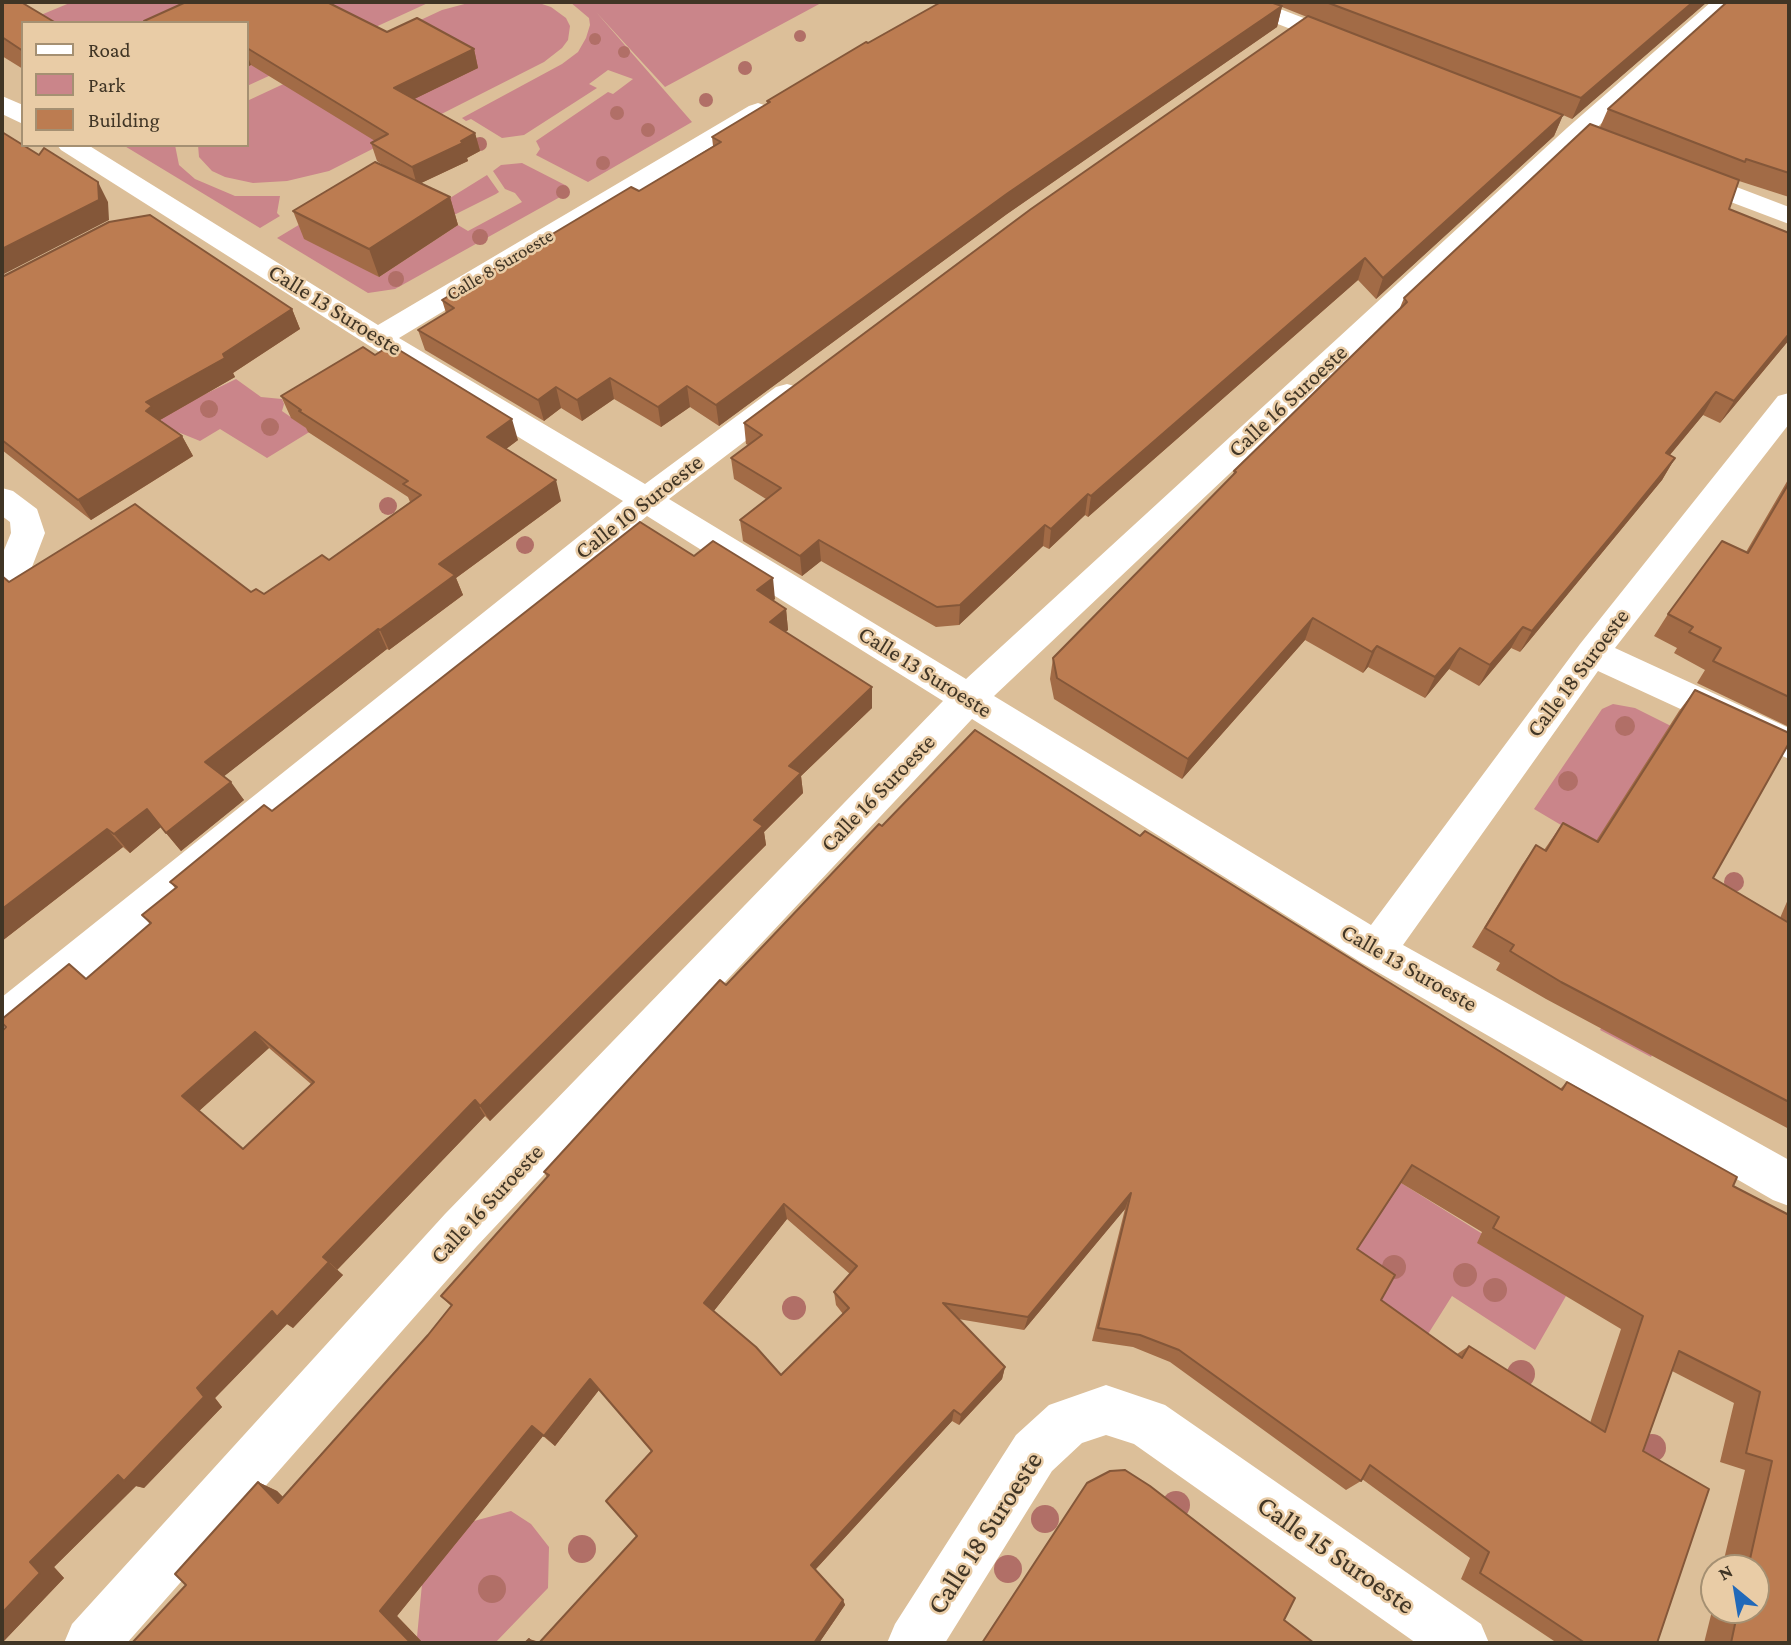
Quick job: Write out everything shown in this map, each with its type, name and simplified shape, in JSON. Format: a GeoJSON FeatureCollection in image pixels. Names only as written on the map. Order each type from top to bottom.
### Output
{"type":"FeatureCollection","features":[{"type":"Feature","properties":{"kind":"street"},"geometry":{"type":"LineString","coordinates":[[1242,2],[1363,49]]}},
{"type":"Feature","properties":{"kind":"street","name":"Calle 16 Suroeste"},"geometry":{"type":"LineString","coordinates":[[91,1643],[461,1230],[968,699],[1576,133],[1725,2]]}},
{"type":"Feature","properties":{"kind":"street"},"geometry":{"type":"LineString","coordinates":[[1267,48],[1301,25]]}},
{"type":"Feature","properties":{"kind":"street","name":"Calle 8 Suroeste"},"geometry":{"type":"LineString","coordinates":[[378,338],[782,97]]}},
{"type":"Feature","properties":{"kind":"street"},"geometry":{"type":"LineString","coordinates":[[2,104],[21,115]]}},
{"type":"Feature","properties":{"kind":"street","name":"Calle 13 Suroeste"},"geometry":{"type":"LineString","coordinates":[[73,147],[153,210],[378,338],[646,500],[1376,950],[1789,1184]]}},
{"type":"Feature","properties":{"kind":"street"},"geometry":{"type":"LineString","coordinates":[[1664,167],[1789,216]]}},
{"type":"Feature","properties":{"kind":"street","name":"Calle 10 Suroeste"},"geometry":{"type":"LineString","coordinates":[[2,1022],[646,500],[810,377]]}},
{"type":"Feature","properties":{"kind":"street","name":"Calle 18 Suroeste"},"geometry":{"type":"LineString","coordinates":[[1376,950],[1592,653],[1782,423]]}},
{"type":"Feature","properties":{"kind":"street"},"geometry":{"type":"LineString","coordinates":[[2,499],[25,517],[28,533],[20,558],[2,575]]}},
{"type":"Feature","properties":{"kind":"street"},"geometry":{"type":"LineString","coordinates":[[1592,653],[1789,744]]}},
{"type":"Feature","properties":{"kind":"street","name":"Calle 18 Suroeste"},"geometry":{"type":"LineString","coordinates":[[914,1643],[1034,1452],[1067,1423],[1106,1410],[1147,1423],[1211,1468]]}},
{"type":"Feature","properties":{"kind":"street","name":"Calle 15 Suroeste"},"geometry":{"type":"LineString","coordinates":[[1211,1468],[1462,1643]]}},
{"type":"Feature","properties":{"kind":"green space"},"geometry":{"type":"Polygon","coordinates":[[[72,2],[231,2],[191,21],[26,21],[72,2]]]}},
{"type":"Feature","properties":{"kind":"green space"},"geometry":{"type":"Polygon","coordinates":[[[298,2],[430,2],[248,86],[248,67],[338,23],[298,2]]]}},
{"type":"Feature","properties":{"kind":"green space"},"geometry":{"type":"Polygon","coordinates":[[[472,2],[536,2],[551,7],[566,18],[570,26],[568,40],[544,62],[329,171],[287,181],[253,183],[225,177],[212,171],[199,157],[198,147],[248,147],[248,101],[442,10],[472,2]]]}},
{"type":"Feature","properties":{"kind":"green space"},"geometry":{"type":"Polygon","coordinates":[[[570,2],[823,2],[665,87],[596,12],[692,122],[588,182],[536,155],[540,149],[536,141],[608,92],[613,94],[633,79],[608,70],[589,84],[597,88],[524,135],[502,138],[471,119],[466,121],[462,118],[562,64],[578,52],[586,38],[589,18],[570,2]]]}},
{"type":"Feature","properties":{"kind":"green space"},"geometry":{"type":"Polygon","coordinates":[[[126,147],[175,147],[179,165],[195,179],[235,196],[280,196],[277,213],[280,216],[260,228],[126,147]]]}},
{"type":"Feature","properties":{"kind":"green space"},"geometry":{"type":"Polygon","coordinates":[[[522,163],[567,186],[569,192],[395,289],[368,293],[277,238],[302,223],[379,277],[458,225],[468,231],[522,202],[515,193],[505,189],[493,171],[501,165],[522,163]]]}},
{"type":"Feature","properties":{"kind":"green space"},"geometry":{"type":"Polygon","coordinates":[[[487,175],[499,192],[496,194],[446,219],[429,211],[487,175]]]}},
{"type":"Feature","properties":{"kind":"green space"},"geometry":{"type":"Polygon","coordinates":[[[236,379],[261,397],[282,399],[282,411],[311,431],[267,458],[220,429],[200,441],[163,426],[160,416],[236,379]]]}},
{"type":"Feature","properties":{"kind":"green space"},"geometry":{"type":"Polygon","coordinates":[[[1613,704],[1635,708],[1717,749],[1699,960],[1651,1057],[1600,1030],[1650,936],[1549,843],[1561,825],[1534,809],[1602,709],[1613,704]]]}},
{"type":"Feature","properties":{"kind":"green space"},"geometry":{"type":"Polygon","coordinates":[[[1398,1181],[1481,1233],[1566,1296],[1535,1350],[1452,1296],[1418,1350],[1348,1266],[1369,1226],[1398,1181]]]}},
{"type":"Feature","properties":{"kind":"green space"},"geometry":{"type":"Polygon","coordinates":[[[458,1507],[474,1521],[511,1511],[531,1524],[549,1547],[548,1588],[495,1643],[420,1643],[417,1637],[422,1584],[458,1507]]]}},
{"type":"Feature","properties":{"kind":"building"},"geometry":{"type":"Polygon","coordinates":[[[2,2],[21,2],[53,21],[21,21],[21,50],[2,37],[2,2]]]}},
{"type":"Feature","properties":{"kind":"building"},"geometry":{"type":"Polygon","coordinates":[[[186,2],[327,2],[387,32],[417,18],[474,49],[394,88],[475,133],[461,141],[463,143],[412,167],[371,143],[388,134],[248,49],[248,21],[144,21],[186,2]]]}},
{"type":"Feature","properties":{"kind":"building"},"geometry":{"type":"Polygon","coordinates":[[[941,2],[1270,2],[1282,6],[1008,193],[716,405],[687,386],[658,407],[610,378],[577,400],[556,387],[538,400],[418,330],[454,308],[442,300],[631,187],[639,191],[721,142],[712,137],[770,102],[767,101],[866,42],[941,2]]]}},
{"type":"Feature","properties":{"kind":"building"},"geometry":{"type":"Polygon","coordinates":[[[1326,2],[1693,2],[1581,98],[1326,2]]]}},
{"type":"Feature","properties":{"kind":"building"},"geometry":{"type":"Polygon","coordinates":[[[1727,2],[1789,2],[1789,173],[1746,159],[1745,162],[1608,109],[1727,2]]]}},
{"type":"Feature","properties":{"kind":"building"},"geometry":{"type":"Polygon","coordinates":[[[1308,16],[1563,115],[1383,278],[1365,258],[1091,496],[1088,494],[1051,529],[1045,525],[960,605],[937,607],[819,540],[800,556],[740,520],[781,488],[731,458],[762,435],[744,423],[1031,209],[1308,16]]]}},
{"type":"Feature","properties":{"kind":"building"},"geometry":{"type":"Polygon","coordinates":[[[1590,124],[1739,180],[1729,209],[1789,233],[1789,334],[1734,401],[1716,392],[1666,453],[1675,458],[1532,631],[1523,627],[1490,665],[1460,648],[1435,677],[1377,646],[1372,652],[1313,618],[1188,759],[1057,678],[1053,658],[1236,472],[1234,471],[1407,302],[1404,298],[1590,124]]]}},
{"type":"Feature","properties":{"kind":"building"},"geometry":{"type":"Polygon","coordinates":[[[2,132],[21,144],[21,147],[39,155],[44,148],[98,182],[99,200],[2,249],[2,132]]]}},
{"type":"Feature","properties":{"kind":"building"},"geometry":{"type":"Polygon","coordinates":[[[375,162],[450,197],[369,249],[293,211],[375,162]]]}},
{"type":"Feature","properties":{"kind":"building"},"geometry":{"type":"Polygon","coordinates":[[[150,215],[292,309],[223,354],[225,358],[146,402],[152,406],[146,411],[182,436],[78,500],[2,440],[2,277],[109,222],[150,215]]]}},
{"type":"Feature","properties":{"kind":"building"},"geometry":{"type":"Polygon","coordinates":[[[391,345],[512,419],[487,437],[556,480],[439,564],[455,575],[378,629],[205,762],[231,782],[166,833],[147,809],[114,834],[107,829],[2,909],[2,576],[9,582],[135,504],[251,592],[256,589],[264,594],[322,555],[329,560],[421,495],[403,484],[408,481],[299,411],[301,410],[281,396],[363,347],[375,355],[391,345]]]}},
{"type":"Feature","properties":{"kind":"building"},"geometry":{"type":"Polygon","coordinates":[[[1789,483],[1789,697],[1713,661],[1721,648],[1689,632],[1693,627],[1668,614],[1722,541],[1748,553],[1789,483]]]}},
{"type":"Feature","properties":{"kind":"building"},"geometry":{"type":"Polygon","coordinates":[[[640,522],[694,556],[713,541],[773,578],[757,590],[786,609],[770,622],[872,687],[789,766],[801,773],[754,820],[763,826],[480,1106],[475,1100],[323,1257],[329,1262],[277,1317],[272,1311],[197,1388],[204,1397],[124,1481],[118,1475],[30,1562],[40,1573],[2,1613],[2,1031],[6,1027],[2,1019],[69,964],[86,979],[151,923],[142,915],[177,887],[170,882],[264,805],[272,811],[640,522]],[[255,1032],[182,1096],[243,1149],[314,1082],[255,1032]]]}},
{"type":"Feature","properties":{"kind":"building"},"geometry":{"type":"Polygon","coordinates":[[[1695,690],[1789,733],[1789,743],[1713,878],[1789,923],[1789,1102],[1561,982],[1510,951],[1514,945],[1485,928],[1536,845],[1546,851],[1563,823],[1598,842],[1695,690]]]}},
{"type":"Feature","properties":{"kind":"building"},"geometry":{"type":"Polygon","coordinates":[[[975,730],[1140,836],[1145,831],[1160,840],[1562,1090],[1567,1082],[1737,1177],[1733,1186],[1789,1215],[1789,1643],[1731,1643],[1735,1624],[1770,1624],[1770,1554],[1751,1554],[1772,1461],[1746,1453],[1760,1392],[1679,1351],[1643,1451],[1709,1489],[1657,1643],[1585,1643],[1480,1573],[1489,1552],[1370,1465],[1361,1481],[1179,1350],[1140,1335],[1098,1328],[1131,1193],[1028,1317],[943,1303],[1005,1367],[961,1415],[954,1410],[811,1565],[843,1600],[814,1643],[539,1643],[637,1536],[606,1501],[652,1451],[590,1379],[544,1436],[532,1426],[380,1611],[411,1643],[132,1643],[186,1585],[175,1574],[258,1482],[278,1503],[428,1335],[452,1305],[441,1296],[549,1175],[544,1172],[720,980],[726,985],[879,824],[882,826],[975,730]],[[1412,1165],[1357,1249],[1395,1275],[1381,1300],[1462,1358],[1469,1346],[1605,1432],[1643,1316],[1493,1228],[1499,1217],[1412,1165]],[[784,1204],[704,1303],[756,1347],[781,1375],[849,1308],[834,1292],[857,1266],[784,1204]]]}},
{"type":"Feature","properties":{"kind":"building"},"geometry":{"type":"Polygon","coordinates":[[[1125,1470],[1150,1486],[1295,1598],[1284,1620],[1314,1643],[982,1643],[1087,1483],[1110,1471],[1125,1470]]]}}]}
